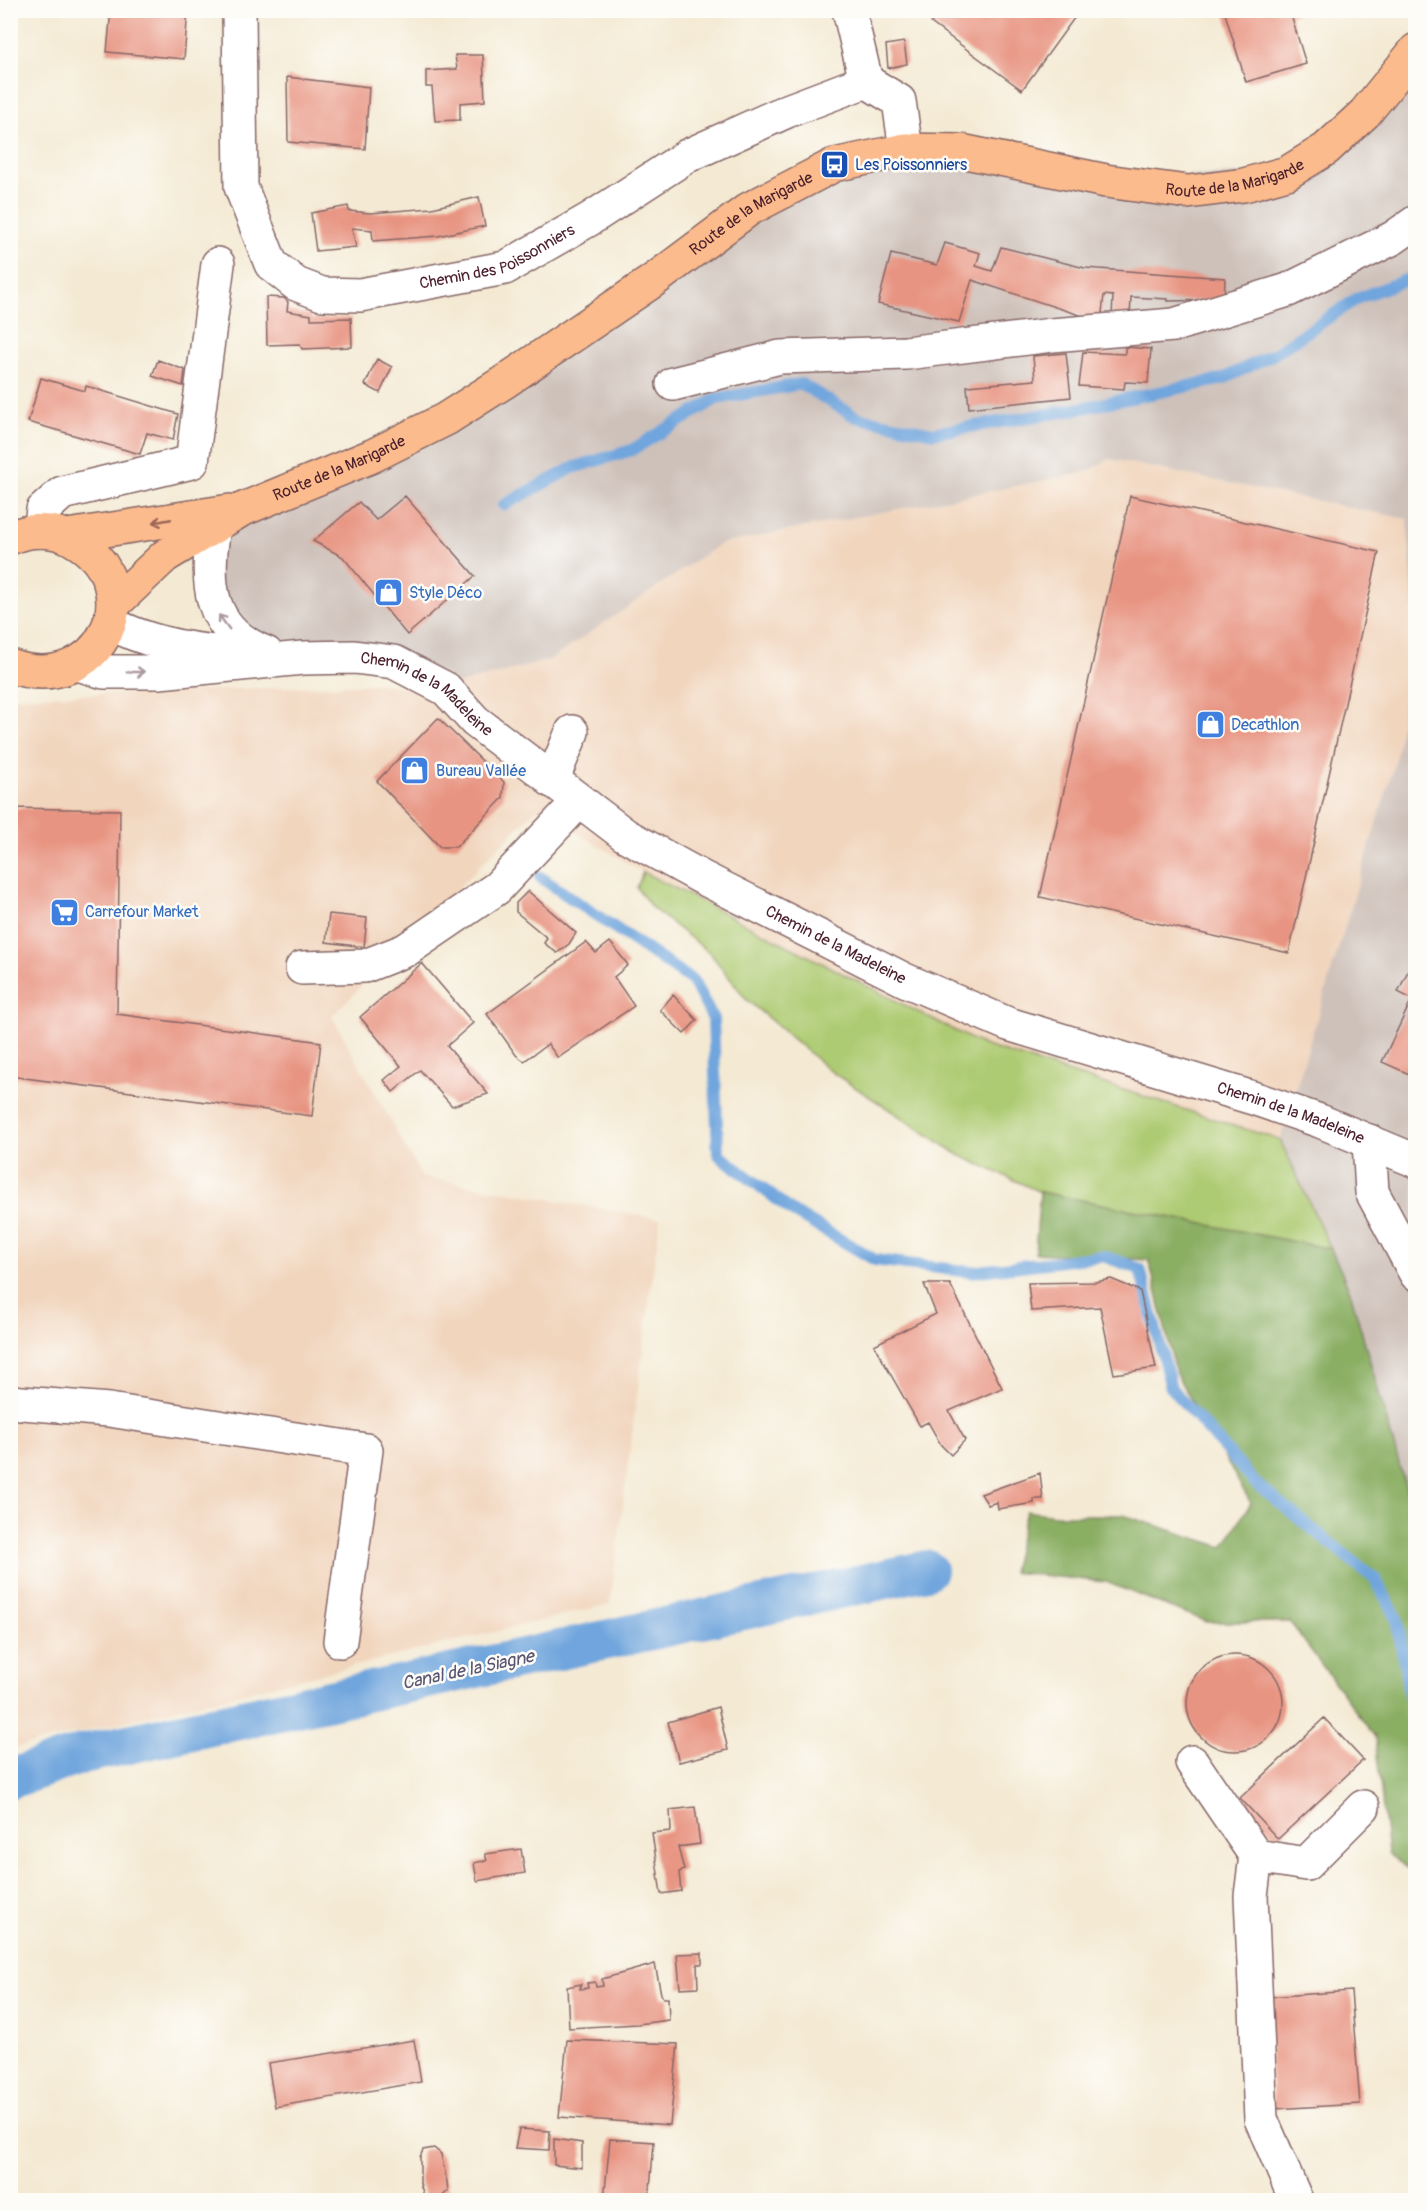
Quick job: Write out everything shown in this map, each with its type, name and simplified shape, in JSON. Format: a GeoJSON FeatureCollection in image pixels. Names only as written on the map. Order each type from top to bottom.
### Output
{"type":"FeatureCollection","features":[{"type":"Feature","properties":{"kind":"main road","name":"Route de la Marigarde"},"geometry":{"type":"LineString","coordinates":[[78,664],[98,646],[112,614],[165,556],[227,518],[372,456],[446,418],[504,382],[654,280],[749,209],[803,178],[834,165],[906,150],[961,151],[1106,181],[1188,192],[1244,185],[1287,173],[1326,149],[1365,113],[1416,50]]}},
{"type":"Feature","properties":{"kind":"main road","name":"Route de la Marigarde"},"geometry":{"type":"LineString","coordinates":[[28,536],[227,518]]}},
{"type":"Feature","properties":{"kind":"main road"},"geometry":{"type":"LineString","coordinates":[[28,536],[86,547],[101,563],[110,583],[112,614]]}},
{"type":"Feature","properties":{"kind":"main road"},"geometry":{"type":"LineString","coordinates":[[16,673],[53,673],[78,664]]}},
{"type":"Feature","properties":{"kind":"street","name":"Chemin des Poissonniers"},"geometry":{"type":"LineString","coordinates":[[239,10],[241,187],[272,264],[296,284],[322,294],[360,295],[505,268],[590,219],[687,156],[787,111],[866,81]]}},
{"type":"Feature","properties":{"kind":"street"},"geometry":{"type":"LineString","coordinates":[[849,10],[866,81],[899,101],[906,150]]}},
{"type":"Feature","properties":{"kind":"street"},"geometry":{"type":"LineString","coordinates":[[673,384],[780,357],[906,353],[1052,335],[1174,325],[1288,290],[1393,238],[1416,222]]}},
{"type":"Feature","properties":{"kind":"street"},"geometry":{"type":"LineString","coordinates":[[28,536],[43,510],[62,494],[192,462],[218,264]]}},
{"type":"Feature","properties":{"kind":"street"},"geometry":{"type":"LineString","coordinates":[[227,518],[209,566],[217,612],[245,645],[270,655]]}},
{"type":"Feature","properties":{"kind":"street"},"geometry":{"type":"LineString","coordinates":[[112,614],[128,632],[158,641],[202,651],[303,658]]}},
{"type":"Feature","properties":{"kind":"street","name":"Chemin de la Madeleine"},"geometry":{"type":"LineString","coordinates":[[303,658],[354,657],[394,662],[446,689],[475,721],[625,836],[701,877],[915,984],[1008,1024],[1253,1098],[1369,1140],[1416,1161]]}},
{"type":"Feature","properties":{"kind":"street"},"geometry":{"type":"LineString","coordinates":[[78,664],[104,672],[159,672],[303,658]]}},
{"type":"Feature","properties":{"kind":"street"},"geometry":{"type":"LineString","coordinates":[[552,781],[572,732]]}},
{"type":"Feature","properties":{"kind":"street"},"geometry":{"type":"LineString","coordinates":[[302,968],[365,966],[406,950],[497,888],[579,801]]}},
{"type":"Feature","properties":{"kind":"street"},"geometry":{"type":"LineString","coordinates":[[1369,1140],[1372,1192],[1416,1274]]}},
{"type":"Feature","properties":{"kind":"street"},"geometry":{"type":"LineString","coordinates":[[10,1402],[109,1410],[366,1450],[340,1641]]}},
{"type":"Feature","properties":{"kind":"street"},"geometry":{"type":"LineString","coordinates":[[1192,1762],[1256,1856],[1251,1896],[1261,2119],[1296,2200]]}},
{"type":"Feature","properties":{"kind":"street"},"geometry":{"type":"LineString","coordinates":[[1256,1856],[1306,1864],[1363,1807]]}},
{"type":"Feature","properties":{"kind":"shaded area"},"geometry":{"type":"Polygon","coordinates":[[[1415,61],[1415,617],[1407,519],[1109,459],[1087,472],[720,544],[550,660],[440,689],[388,662],[259,654],[210,573],[246,505],[358,457],[873,152],[1127,178],[1280,172],[1415,61]]]}},
{"type":"Feature","properties":{"kind":"shaded area"},"geometry":{"type":"Polygon","coordinates":[[[1109,459],[1407,519],[1416,622],[1396,759],[1280,1140],[983,1045],[643,872],[536,809],[332,1016],[422,1177],[660,1219],[610,1604],[11,1749],[10,697],[377,684],[440,689],[550,660],[720,544],[1087,472],[1109,459]]]}},
{"type":"Feature","properties":{"kind":"shaded area"},"geometry":{"type":"Polygon","coordinates":[[[1415,622],[1415,1520],[1350,1291],[1280,1140],[1396,759],[1415,622]]]}},
{"type":"Feature","properties":{"kind":"green space"},"geometry":{"type":"Polygon","coordinates":[[[643,872],[983,1045],[1280,1140],[1331,1249],[1040,1192],[959,1155],[833,1073],[747,1000],[710,953],[652,908],[637,888],[643,872]]]}},
{"type":"Feature","properties":{"kind":"green space"},"geometry":{"type":"Polygon","coordinates":[[[1040,1192],[1331,1249],[1350,1291],[1415,1520],[1415,1873],[1388,1854],[1375,1737],[1290,1622],[1207,1622],[1106,1582],[1012,1572],[1026,1511],[1055,1515],[1123,1515],[1223,1547],[1251,1503],[1176,1374],[1149,1260],[1035,1253],[1040,1192]]]}},
{"type":"Feature","properties":{"kind":"building"},"geometry":{"type":"Polygon","coordinates":[[[111,10],[188,10],[184,59],[107,52],[111,10]]]}},
{"type":"Feature","properties":{"kind":"building"},"geometry":{"type":"Polygon","coordinates":[[[938,10],[1080,10],[1022,90],[931,23],[938,10]]]}},
{"type":"Feature","properties":{"kind":"building"},"geometry":{"type":"Polygon","coordinates":[[[1224,10],[1304,10],[1291,15],[1306,64],[1246,82],[1224,10]]]}},
{"type":"Feature","properties":{"kind":"building"},"geometry":{"type":"Polygon","coordinates":[[[904,42],[907,64],[888,68],[886,45],[904,42]]]}},
{"type":"Feature","properties":{"kind":"building"},"geometry":{"type":"Polygon","coordinates":[[[455,55],[483,55],[485,101],[460,103],[460,120],[435,121],[432,87],[426,87],[426,71],[457,69],[455,55]]]}},
{"type":"Feature","properties":{"kind":"building"},"geometry":{"type":"Polygon","coordinates":[[[287,77],[369,87],[365,149],[288,142],[287,77]]]}},
{"type":"Feature","properties":{"kind":"building"},"geometry":{"type":"Polygon","coordinates":[[[479,197],[485,226],[438,236],[373,241],[372,230],[352,228],[356,247],[316,251],[311,213],[348,206],[349,211],[370,213],[432,208],[479,197]]]}},
{"type":"Feature","properties":{"kind":"building"},"geometry":{"type":"Polygon","coordinates":[[[945,243],[980,253],[976,266],[992,271],[1001,247],[1085,268],[1225,278],[1224,300],[1167,301],[1168,299],[1131,297],[1130,319],[1112,317],[1113,296],[1104,295],[1101,322],[972,280],[959,322],[878,304],[891,254],[937,265],[945,243]]]}},
{"type":"Feature","properties":{"kind":"building"},"geometry":{"type":"Polygon","coordinates":[[[266,297],[284,298],[288,302],[287,311],[311,315],[311,319],[351,318],[352,347],[302,349],[300,344],[267,345],[266,297]]]}},
{"type":"Feature","properties":{"kind":"building"},"geometry":{"type":"Polygon","coordinates":[[[1125,347],[1151,349],[1148,383],[1125,382],[1124,389],[1079,386],[1083,352],[1125,354],[1125,347]]]}},
{"type":"Feature","properties":{"kind":"building"},"geometry":{"type":"Polygon","coordinates":[[[1066,353],[1071,397],[969,408],[967,386],[1035,380],[1033,356],[1066,353]]]}},
{"type":"Feature","properties":{"kind":"building"},"geometry":{"type":"Polygon","coordinates":[[[377,359],[392,367],[380,393],[365,385],[377,359]]]}},
{"type":"Feature","properties":{"kind":"building"},"geometry":{"type":"Polygon","coordinates":[[[158,360],[185,370],[183,386],[152,376],[158,360]]]}},
{"type":"Feature","properties":{"kind":"building"},"geometry":{"type":"Polygon","coordinates":[[[41,378],[85,391],[86,386],[178,414],[173,440],[147,433],[140,454],[28,422],[41,378]]]}},
{"type":"Feature","properties":{"kind":"building"},"geometry":{"type":"Polygon","coordinates":[[[405,496],[475,576],[407,635],[343,557],[313,541],[359,502],[376,520],[405,496]]]}},
{"type":"Feature","properties":{"kind":"building","name":"Decathlon"},"geometry":{"type":"Polygon","coordinates":[[[1130,496],[1379,552],[1289,953],[1040,897],[1130,496]]]}},
{"type":"Feature","properties":{"kind":"building"},"geometry":{"type":"Polygon","coordinates":[[[438,718],[504,782],[503,798],[456,847],[440,847],[377,781],[438,718]]]}},
{"type":"Feature","properties":{"kind":"building","name":"Carrefour Market"},"geometry":{"type":"Polygon","coordinates":[[[10,808],[120,810],[117,1014],[321,1042],[312,1116],[10,1076],[10,808]]]}},
{"type":"Feature","properties":{"kind":"building"},"geometry":{"type":"Polygon","coordinates":[[[528,891],[576,933],[569,944],[557,953],[544,943],[547,938],[516,912],[516,903],[528,891]]]}},
{"type":"Feature","properties":{"kind":"building"},"geometry":{"type":"Polygon","coordinates":[[[329,914],[367,918],[364,947],[326,942],[329,914]]]}},
{"type":"Feature","properties":{"kind":"building"},"geometry":{"type":"Polygon","coordinates":[[[586,942],[596,953],[610,942],[628,965],[614,977],[634,1006],[558,1058],[548,1044],[524,1061],[516,1055],[487,1014],[586,942]]]}},
{"type":"Feature","properties":{"kind":"building"},"geometry":{"type":"Polygon","coordinates":[[[1416,954],[1416,1077],[1382,1062],[1412,999],[1398,992],[1416,954]]]}},
{"type":"Feature","properties":{"kind":"building"},"geometry":{"type":"Polygon","coordinates":[[[422,963],[473,1023],[447,1046],[488,1094],[452,1106],[420,1070],[393,1092],[384,1080],[401,1066],[360,1017],[422,963]]]}},
{"type":"Feature","properties":{"kind":"building"},"geometry":{"type":"Polygon","coordinates":[[[673,995],[697,1020],[684,1034],[660,1010],[673,995]]]}},
{"type":"Feature","properties":{"kind":"building"},"geometry":{"type":"Polygon","coordinates":[[[1111,1279],[1140,1291],[1156,1368],[1114,1374],[1100,1307],[1031,1311],[1028,1283],[1095,1282],[1111,1279]]]}},
{"type":"Feature","properties":{"kind":"building"},"geometry":{"type":"Polygon","coordinates":[[[924,1284],[950,1284],[1002,1388],[949,1411],[965,1440],[951,1455],[941,1445],[928,1422],[920,1426],[874,1345],[936,1314],[924,1284]]]}},
{"type":"Feature","properties":{"kind":"building"},"geometry":{"type":"Polygon","coordinates":[[[1040,1473],[1043,1499],[1034,1499],[1034,1503],[998,1509],[997,1502],[988,1505],[981,1494],[1040,1473]]]}},
{"type":"Feature","properties":{"kind":"building"},"geometry":{"type":"Polygon","coordinates":[[[1235,1655],[1253,1659],[1269,1669],[1279,1685],[1283,1703],[1279,1721],[1269,1737],[1253,1747],[1235,1751],[1217,1747],[1201,1737],[1191,1721],[1187,1703],[1191,1685],[1201,1669],[1217,1659],[1235,1655]]]}},
{"type":"Feature","properties":{"kind":"building"},"geometry":{"type":"Polygon","coordinates":[[[718,1707],[728,1750],[679,1762],[668,1722],[718,1707]]]}},
{"type":"Feature","properties":{"kind":"building"},"geometry":{"type":"Polygon","coordinates":[[[1324,1718],[1363,1760],[1278,1839],[1240,1798],[1324,1718]]]}},
{"type":"Feature","properties":{"kind":"building"},"geometry":{"type":"Polygon","coordinates":[[[695,1807],[700,1844],[678,1847],[684,1870],[679,1872],[681,1891],[661,1894],[652,1833],[671,1831],[670,1810],[695,1807]]]}},
{"type":"Feature","properties":{"kind":"building"},"geometry":{"type":"Polygon","coordinates":[[[521,1849],[525,1873],[477,1881],[474,1863],[487,1860],[485,1854],[521,1849]]]}},
{"type":"Feature","properties":{"kind":"building"},"geometry":{"type":"Polygon","coordinates":[[[702,1953],[702,1964],[697,1964],[698,1987],[680,1988],[677,1954],[702,1953]]]}},
{"type":"Feature","properties":{"kind":"building"},"geometry":{"type":"Polygon","coordinates":[[[655,1964],[661,1994],[663,1998],[668,1998],[669,2020],[569,2028],[567,1987],[581,1984],[580,1989],[588,1988],[587,1983],[595,1982],[596,1987],[603,1986],[602,1979],[655,1964]]]}},
{"type":"Feature","properties":{"kind":"building"},"geometry":{"type":"Polygon","coordinates":[[[1351,1991],[1360,2104],[1273,2109],[1267,1997],[1351,1991]]]}},
{"type":"Feature","properties":{"kind":"building"},"geometry":{"type":"Polygon","coordinates":[[[414,2040],[421,2082],[275,2107],[268,2063],[414,2040]]]}},
{"type":"Feature","properties":{"kind":"building"},"geometry":{"type":"Polygon","coordinates":[[[567,2040],[678,2044],[670,2125],[559,2117],[567,2040]]]}},
{"type":"Feature","properties":{"kind":"building"},"geometry":{"type":"Polygon","coordinates":[[[519,2129],[550,2131],[549,2150],[515,2148],[519,2129]]]}},
{"type":"Feature","properties":{"kind":"building"},"geometry":{"type":"Polygon","coordinates":[[[554,2139],[582,2143],[582,2168],[554,2165],[554,2139]]]}},
{"type":"Feature","properties":{"kind":"building"},"geometry":{"type":"Polygon","coordinates":[[[610,2139],[654,2142],[649,2200],[604,2200],[610,2139]]]}},
{"type":"Feature","properties":{"kind":"building"},"geometry":{"type":"Polygon","coordinates":[[[434,2148],[441,2154],[448,2191],[438,2200],[425,2199],[420,2183],[420,2157],[423,2150],[434,2148]]]}},
{"type":"Feature","properties":{"kind":"waterway"},"geometry":{"type":"LineString","coordinates":[[504,505],[572,468],[632,450],[716,399],[801,384],[856,417],[933,433],[1067,411],[1223,379],[1274,354],[1358,298],[1416,276]]}},
{"type":"Feature","properties":{"kind":"waterway"},"geometry":{"type":"LineString","coordinates":[[540,877],[693,981],[713,1019],[718,1154],[793,1212],[875,1260],[971,1272],[1103,1256],[1140,1269],[1171,1388],[1256,1484],[1375,1579],[1397,1618],[1410,1699],[1416,1712]]}},
{"type":"Feature","properties":{"kind":"waterway","name":"Canal de la Siagne"},"geometry":{"type":"LineString","coordinates":[[10,1779],[82,1754],[927,1570]]}},
{"type":"Feature","properties":{"kind":"place","name":"Les Poissonniers"},"geometry":{"type":"Point","coordinates":[834,165]}},
{"type":"Feature","properties":{"kind":"place","name":"Style Déco"},"geometry":{"type":"Point","coordinates":[388,593]}},
{"type":"Feature","properties":{"kind":"place","name":"Decathlon"},"geometry":{"type":"Point","coordinates":[1210,725]}},
{"type":"Feature","properties":{"kind":"place","name":"Bureau Vallée"},"geometry":{"type":"Point","coordinates":[415,771]}},
{"type":"Feature","properties":{"kind":"place","name":"Carrefour Market"},"geometry":{"type":"Point","coordinates":[64,912]}}]}
